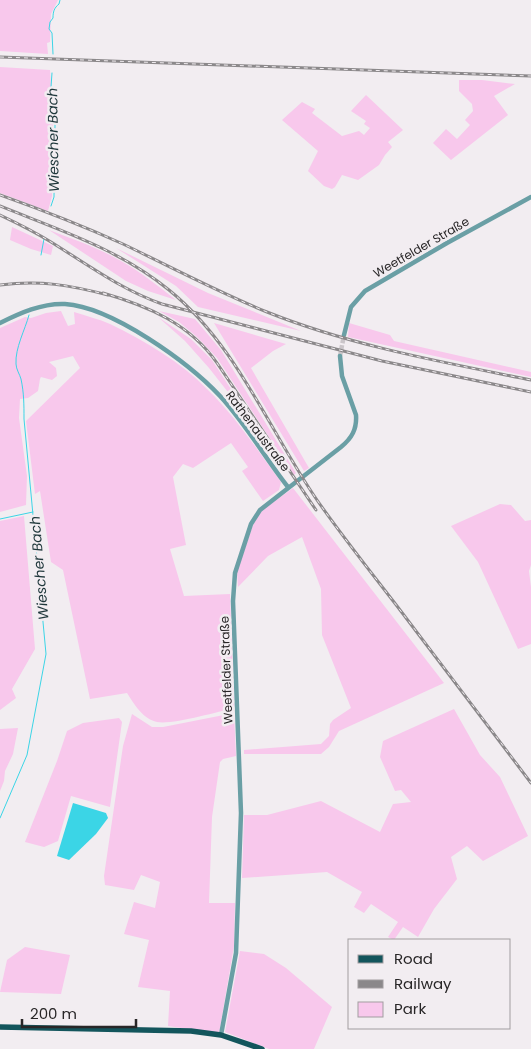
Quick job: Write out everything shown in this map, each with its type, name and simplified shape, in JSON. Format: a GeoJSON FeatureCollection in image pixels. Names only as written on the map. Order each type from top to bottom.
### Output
{"type":"FeatureCollection","features":[{"type":"Feature","properties":{"kind":"main road"},"geometry":{"type":"LineString","coordinates":[[0,1028],[174,1031],[221,1035],[262,1049]]}},
{"type":"Feature","properties":{"kind":"street","name":"Weetfelder Straße"},"geometry":{"type":"LineString","coordinates":[[344,335],[351,307],[364,292],[531,196]]}},
{"type":"Feature","properties":{"kind":"street","name":"Rathenaustraße"},"geometry":{"type":"LineString","coordinates":[[0,323],[40,307],[66,304],[90,309],[127,327],[180,362],[220,396],[288,487]]}},
{"type":"Feature","properties":{"kind":"street","name":"Weetfelder Straße"},"geometry":{"type":"LineString","coordinates":[[221,1035],[236,953],[241,813],[234,601],[235,573],[255,515],[267,503],[341,447],[354,432],[356,414],[342,376],[340,356]]}},
{"type":"Feature","properties":{"kind":"green space"},"geometry":{"type":"Polygon","coordinates":[[[0,0],[58,0],[51,14],[50,42],[47,43],[48,54],[0,51],[0,0]]]}},
{"type":"Feature","properties":{"kind":"green space"},"geometry":{"type":"Polygon","coordinates":[[[0,67],[50,70],[53,126],[52,196],[48,211],[0,193],[0,67]]]}},
{"type":"Feature","properties":{"kind":"green space"},"geometry":{"type":"Polygon","coordinates":[[[459,80],[482,80],[515,84],[494,96],[508,115],[451,160],[433,143],[446,129],[457,139],[470,125],[465,120],[473,111],[472,104],[459,91],[459,80]]]}},
{"type":"Feature","properties":{"kind":"green space"},"geometry":{"type":"Polygon","coordinates":[[[366,95],[403,130],[388,142],[392,147],[379,165],[358,180],[342,175],[332,189],[324,186],[308,171],[318,151],[282,120],[302,102],[315,109],[312,113],[342,136],[359,131],[364,135],[370,128],[364,124],[366,121],[351,111],[366,95]]]}},
{"type":"Feature","properties":{"kind":"green space"},"geometry":{"type":"Polygon","coordinates":[[[12,227],[53,246],[51,255],[10,240],[12,227]]]}},
{"type":"Feature","properties":{"kind":"green space"},"geometry":{"type":"Polygon","coordinates":[[[49,230],[113,256],[142,274],[176,300],[148,291],[126,281],[49,230]]]}},
{"type":"Feature","properties":{"kind":"green space"},"geometry":{"type":"Polygon","coordinates":[[[116,248],[208,293],[301,331],[198,307],[176,286],[116,248]]]}},
{"type":"Feature","properties":{"kind":"green space"},"geometry":{"type":"Polygon","coordinates":[[[61,311],[68,326],[75,324],[74,312],[110,324],[149,345],[186,370],[228,411],[281,482],[279,490],[263,501],[242,471],[248,467],[231,443],[193,468],[183,464],[173,477],[186,545],[170,549],[184,596],[230,594],[234,708],[183,720],[157,722],[147,718],[127,693],[90,699],[63,570],[51,562],[40,491],[35,494],[26,421],[80,368],[73,356],[49,362],[56,368],[57,376],[52,380],[41,377],[38,391],[28,398],[20,399],[19,418],[27,476],[26,505],[0,512],[0,328],[25,317],[31,318],[61,311]]]}},
{"type":"Feature","properties":{"kind":"green space"},"geometry":{"type":"Polygon","coordinates":[[[159,311],[195,319],[221,350],[296,473],[294,475],[217,358],[179,322],[159,311]]]}},
{"type":"Feature","properties":{"kind":"green space"},"geometry":{"type":"Polygon","coordinates":[[[158,317],[191,339],[212,360],[257,429],[209,368],[185,341],[158,317]]]}},
{"type":"Feature","properties":{"kind":"green space"},"geometry":{"type":"Polygon","coordinates":[[[214,323],[286,344],[273,351],[251,368],[309,468],[304,471],[214,323]]]}},
{"type":"Feature","properties":{"kind":"green space"},"geometry":{"type":"Polygon","coordinates":[[[349,323],[390,335],[394,341],[531,372],[531,377],[348,337],[349,323]]]}},
{"type":"Feature","properties":{"kind":"green space"},"geometry":{"type":"Polygon","coordinates":[[[293,488],[444,683],[339,731],[329,747],[321,754],[244,754],[244,750],[321,744],[329,736],[330,724],[333,720],[351,708],[322,635],[321,589],[302,537],[268,556],[238,587],[237,572],[253,525],[261,511],[293,488]]]}},
{"type":"Feature","properties":{"kind":"green space"},"geometry":{"type":"Polygon","coordinates":[[[500,504],[511,505],[525,521],[531,520],[531,565],[529,571],[531,587],[531,644],[518,649],[478,562],[451,526],[500,504]]]}},
{"type":"Feature","properties":{"kind":"green space"},"geometry":{"type":"Polygon","coordinates":[[[24,516],[35,649],[12,689],[16,698],[0,710],[0,521],[24,516]]]}},
{"type":"Feature","properties":{"kind":"green space"},"geometry":{"type":"Polygon","coordinates":[[[454,709],[480,755],[500,777],[528,836],[483,861],[467,846],[451,857],[457,879],[434,909],[418,937],[403,927],[395,939],[388,937],[398,922],[371,904],[364,913],[354,907],[362,892],[327,872],[242,878],[244,815],[267,815],[321,801],[380,832],[393,804],[411,802],[401,790],[395,791],[380,757],[383,741],[454,709]]]}},
{"type":"Feature","properties":{"kind":"green space"},"geometry":{"type":"Polygon","coordinates":[[[234,713],[236,756],[223,759],[220,762],[212,817],[209,903],[235,903],[234,946],[219,1034],[168,1026],[170,991],[138,987],[149,940],[124,934],[134,902],[155,908],[160,882],[141,875],[134,890],[105,885],[104,876],[123,746],[132,714],[152,727],[163,727],[234,713]]]}},
{"type":"Feature","properties":{"kind":"green space"},"geometry":{"type":"Polygon","coordinates":[[[119,718],[122,722],[110,807],[71,796],[58,841],[44,847],[25,842],[67,731],[83,723],[119,718]]]}},
{"type":"Feature","properties":{"kind":"green space"},"geometry":{"type":"Polygon","coordinates":[[[18,728],[13,754],[5,771],[0,791],[0,729],[18,728]]]}},
{"type":"Feature","properties":{"kind":"green space"},"geometry":{"type":"Polygon","coordinates":[[[25,947],[70,955],[61,994],[0,992],[7,960],[25,947]]]}},
{"type":"Feature","properties":{"kind":"green space"},"geometry":{"type":"Polygon","coordinates":[[[240,951],[264,954],[286,968],[332,1007],[314,1049],[269,1049],[225,1032],[240,951]]]}},
{"type":"Feature","properties":{"kind":"water"},"geometry":{"type":"Polygon","coordinates":[[[73,803],[106,813],[108,818],[96,834],[69,860],[57,856],[73,803]]]}},
{"type":"Feature","properties":{"kind":"waterway","name":"Wiescher Bach"},"geometry":{"type":"LineString","coordinates":[[53,54],[52,33],[49,29],[54,10],[60,0]]}},
{"type":"Feature","properties":{"kind":"waterway","name":"Wiescher Bach"},"geometry":{"type":"LineString","coordinates":[[51,206],[54,197],[55,125],[51,87],[52,73]]}},
{"type":"Feature","properties":{"kind":"waterway","name":"Wiescher Bach"},"geometry":{"type":"LineString","coordinates":[[41,255],[44,239]]}},
{"type":"Feature","properties":{"kind":"waterway","name":"Wiescher Bach"},"geometry":{"type":"LineString","coordinates":[[0,818],[27,755],[46,654],[23,394],[16,364],[19,345],[29,315]]}},
{"type":"Feature","properties":{"kind":"waterway"},"geometry":{"type":"LineString","coordinates":[[0,519],[33,512]]}},
{"type":"Feature","properties":{"kind":"tunnel"},"geometry":{"type":"LineString","coordinates":[[340,356],[344,335]]}},
{"type":"Feature","properties":{"kind":"railway"},"geometry":{"type":"LineString","coordinates":[[0,57],[531,76]]}},
{"type":"Feature","properties":{"kind":"railway"},"geometry":{"type":"LineString","coordinates":[[0,195],[108,237],[231,296],[299,324],[364,344],[531,380]]}},
{"type":"Feature","properties":{"kind":"railway"},"geometry":{"type":"LineString","coordinates":[[0,206],[66,232],[130,263],[169,290],[193,312],[233,362],[317,500],[531,783]]}},
{"type":"Feature","properties":{"kind":"railway"},"geometry":{"type":"LineString","coordinates":[[0,215],[45,238],[133,292],[162,304],[382,361],[531,392]]}},
{"type":"Feature","properties":{"kind":"railway"},"geometry":{"type":"LineString","coordinates":[[0,285],[55,284],[108,295]]}},
{"type":"Feature","properties":{"kind":"railway"},"geometry":{"type":"LineString","coordinates":[[103,293],[136,304],[167,318],[194,337],[206,349],[316,510]]}}]}
